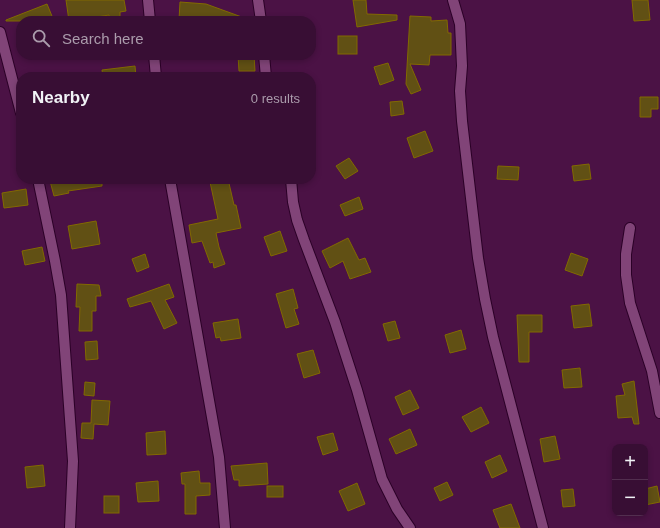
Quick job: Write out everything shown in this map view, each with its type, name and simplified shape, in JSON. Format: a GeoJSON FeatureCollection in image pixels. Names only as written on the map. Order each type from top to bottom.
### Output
{"type":"FeatureCollection","features":[{"type":"Feature","properties":{"kind":"street"},"geometry":{"type":"LineString","coordinates":[[148,0],[150,16]]}},
{"type":"Feature","properties":{"kind":"street"},"geometry":{"type":"LineString","coordinates":[[258,0],[260,16]]}},
{"type":"Feature","properties":{"kind":"street"},"geometry":{"type":"LineString","coordinates":[[453,0],[460,24],[462,66],[460,91],[462,121],[478,258],[493,337],[543,528]]}},
{"type":"Feature","properties":{"kind":"street"},"geometry":{"type":"LineString","coordinates":[[0,32],[16,94]]}},
{"type":"Feature","properties":{"kind":"street"},"geometry":{"type":"LineString","coordinates":[[154,60],[156,72]]}},
{"type":"Feature","properties":{"kind":"street"},"geometry":{"type":"LineString","coordinates":[[264,60],[266,72]]}},
{"type":"Feature","properties":{"kind":"street"},"geometry":{"type":"LineString","coordinates":[[39,184],[61,295],[73,461],[70,528]]}},
{"type":"Feature","properties":{"kind":"street"},"geometry":{"type":"LineString","coordinates":[[171,184],[220,457],[225,528]]}},
{"type":"Feature","properties":{"kind":"street"},"geometry":{"type":"LineString","coordinates":[[291,184],[293,202],[297,220],[335,322],[382,479],[397,509],[410,528]]}},
{"type":"Feature","properties":{"kind":"street"},"geometry":{"type":"LineString","coordinates":[[630,228],[626,254],[626,275],[630,303],[652,371],[660,413]]}},
{"type":"Feature","properties":{"kind":"building"},"geometry":{"type":"Polygon","coordinates":[[[66,0],[124,0],[126,11],[120,12],[120,16],[68,16],[66,0]]]}},
{"type":"Feature","properties":{"kind":"building"},"geometry":{"type":"Polygon","coordinates":[[[353,0],[366,0],[367,14],[397,15],[397,20],[357,27],[353,0]]]}},
{"type":"Feature","properties":{"kind":"building"},"geometry":{"type":"Polygon","coordinates":[[[632,0],[648,0],[650,20],[634,21],[632,0]]]}},
{"type":"Feature","properties":{"kind":"building"},"geometry":{"type":"Polygon","coordinates":[[[180,2],[206,4],[239,16],[179,16],[180,2]]]}},
{"type":"Feature","properties":{"kind":"building"},"geometry":{"type":"Polygon","coordinates":[[[47,4],[52,16],[16,16],[47,4]]]}},
{"type":"Feature","properties":{"kind":"building"},"geometry":{"type":"Polygon","coordinates":[[[16,16],[16,21],[6,20],[16,16]]]}},
{"type":"Feature","properties":{"kind":"building"},"geometry":{"type":"Polygon","coordinates":[[[410,16],[431,17],[431,21],[447,20],[448,33],[451,33],[451,55],[430,55],[429,65],[410,64],[421,90],[411,94],[406,84],[410,16]]]}},
{"type":"Feature","properties":{"kind":"building"},"geometry":{"type":"Polygon","coordinates":[[[338,36],[357,36],[357,54],[338,54],[338,36]]]}},
{"type":"Feature","properties":{"kind":"building"},"geometry":{"type":"Polygon","coordinates":[[[238,60],[254,60],[255,71],[239,71],[238,60]]]}},
{"type":"Feature","properties":{"kind":"building"},"geometry":{"type":"Polygon","coordinates":[[[388,63],[394,80],[380,85],[374,67],[388,63]]]}},
{"type":"Feature","properties":{"kind":"building"},"geometry":{"type":"Polygon","coordinates":[[[135,66],[136,72],[102,72],[102,70],[135,66]]]}},
{"type":"Feature","properties":{"kind":"building"},"geometry":{"type":"Polygon","coordinates":[[[640,97],[658,97],[658,109],[651,109],[651,117],[640,117],[640,97]]]}},
{"type":"Feature","properties":{"kind":"building"},"geometry":{"type":"Polygon","coordinates":[[[402,101],[404,114],[391,116],[390,102],[402,101]]]}},
{"type":"Feature","properties":{"kind":"building"},"geometry":{"type":"Polygon","coordinates":[[[425,131],[433,151],[414,158],[407,138],[425,131]]]}},
{"type":"Feature","properties":{"kind":"building"},"geometry":{"type":"Polygon","coordinates":[[[349,158],[358,171],[345,179],[336,166],[349,158]]]}},
{"type":"Feature","properties":{"kind":"building"},"geometry":{"type":"Polygon","coordinates":[[[589,164],[591,179],[574,181],[572,166],[589,164]]]}},
{"type":"Feature","properties":{"kind":"building"},"geometry":{"type":"Polygon","coordinates":[[[498,166],[519,167],[518,180],[497,179],[498,166]]]}},
{"type":"Feature","properties":{"kind":"building"},"geometry":{"type":"Polygon","coordinates":[[[51,184],[102,184],[102,186],[68,191],[69,193],[54,196],[51,184]]]}},
{"type":"Feature","properties":{"kind":"building"},"geometry":{"type":"Polygon","coordinates":[[[210,184],[229,184],[241,228],[216,233],[225,264],[214,268],[213,262],[210,263],[202,241],[192,243],[189,225],[218,219],[210,184]]]}},
{"type":"Feature","properties":{"kind":"building"},"geometry":{"type":"Polygon","coordinates":[[[26,189],[28,205],[4,208],[2,193],[26,189]]]}},
{"type":"Feature","properties":{"kind":"building"},"geometry":{"type":"Polygon","coordinates":[[[359,197],[363,209],[345,216],[340,205],[359,197]]]}},
{"type":"Feature","properties":{"kind":"building"},"geometry":{"type":"Polygon","coordinates":[[[96,221],[100,244],[72,249],[68,226],[96,221]]]}},
{"type":"Feature","properties":{"kind":"building"},"geometry":{"type":"Polygon","coordinates":[[[280,231],[287,251],[271,256],[264,237],[280,231]]]}},
{"type":"Feature","properties":{"kind":"building"},"geometry":{"type":"Polygon","coordinates":[[[348,238],[359,260],[365,258],[371,272],[350,279],[343,261],[330,268],[322,251],[348,238]]]}},
{"type":"Feature","properties":{"kind":"building"},"geometry":{"type":"Polygon","coordinates":[[[42,247],[45,261],[25,265],[22,251],[42,247]]]}},
{"type":"Feature","properties":{"kind":"building"},"geometry":{"type":"Polygon","coordinates":[[[571,253],[588,259],[582,276],[565,270],[571,253]]]}},
{"type":"Feature","properties":{"kind":"building"},"geometry":{"type":"Polygon","coordinates":[[[145,254],[149,267],[137,272],[132,259],[145,254]]]}},
{"type":"Feature","properties":{"kind":"building"},"geometry":{"type":"Polygon","coordinates":[[[77,284],[99,285],[101,296],[96,296],[96,311],[92,311],[92,331],[79,331],[80,307],[76,307],[77,284]]]}},
{"type":"Feature","properties":{"kind":"building"},"geometry":{"type":"Polygon","coordinates":[[[169,284],[174,297],[165,300],[177,323],[164,329],[151,301],[130,307],[127,299],[169,284]]]}},
{"type":"Feature","properties":{"kind":"building"},"geometry":{"type":"Polygon","coordinates":[[[293,289],[298,308],[294,309],[299,324],[286,328],[276,294],[293,289]]]}},
{"type":"Feature","properties":{"kind":"building"},"geometry":{"type":"Polygon","coordinates":[[[589,304],[592,326],[574,328],[571,306],[589,304]]]}},
{"type":"Feature","properties":{"kind":"building"},"geometry":{"type":"Polygon","coordinates":[[[517,315],[542,315],[542,332],[529,332],[529,362],[519,362],[517,315]]]}},
{"type":"Feature","properties":{"kind":"building"},"geometry":{"type":"Polygon","coordinates":[[[238,319],[241,338],[221,341],[220,337],[216,338],[213,323],[238,319]]]}},
{"type":"Feature","properties":{"kind":"building"},"geometry":{"type":"Polygon","coordinates":[[[395,321],[400,338],[388,341],[383,324],[395,321]]]}},
{"type":"Feature","properties":{"kind":"building"},"geometry":{"type":"Polygon","coordinates":[[[461,330],[466,349],[450,353],[445,335],[461,330]]]}},
{"type":"Feature","properties":{"kind":"building"},"geometry":{"type":"Polygon","coordinates":[[[97,341],[98,359],[86,360],[85,342],[97,341]]]}},
{"type":"Feature","properties":{"kind":"building"},"geometry":{"type":"Polygon","coordinates":[[[313,350],[320,373],[304,378],[297,354],[313,350]]]}},
{"type":"Feature","properties":{"kind":"building"},"geometry":{"type":"Polygon","coordinates":[[[580,368],[582,387],[564,388],[562,370],[580,368]]]}},
{"type":"Feature","properties":{"kind":"building"},"geometry":{"type":"Polygon","coordinates":[[[634,381],[639,424],[634,424],[632,417],[618,418],[616,396],[625,395],[622,384],[634,381]]]}},
{"type":"Feature","properties":{"kind":"building"},"geometry":{"type":"Polygon","coordinates":[[[85,382],[95,383],[94,396],[84,395],[85,382]]]}},
{"type":"Feature","properties":{"kind":"building"},"geometry":{"type":"Polygon","coordinates":[[[410,390],[419,408],[403,415],[395,397],[410,390]]]}},
{"type":"Feature","properties":{"kind":"building"},"geometry":{"type":"Polygon","coordinates":[[[92,400],[110,401],[108,425],[94,424],[93,439],[81,438],[82,423],[91,423],[92,400]]]}},
{"type":"Feature","properties":{"kind":"building"},"geometry":{"type":"Polygon","coordinates":[[[481,407],[489,423],[471,432],[462,417],[481,407]]]}},
{"type":"Feature","properties":{"kind":"building"},"geometry":{"type":"Polygon","coordinates":[[[410,429],[417,445],[396,454],[389,439],[410,429]]]}},
{"type":"Feature","properties":{"kind":"building"},"geometry":{"type":"Polygon","coordinates":[[[165,431],[166,454],[147,455],[146,433],[165,431]]]}},
{"type":"Feature","properties":{"kind":"building"},"geometry":{"type":"Polygon","coordinates":[[[333,433],[338,450],[323,455],[317,437],[333,433]]]}},
{"type":"Feature","properties":{"kind":"building"},"geometry":{"type":"Polygon","coordinates":[[[555,436],[560,459],[544,462],[540,439],[555,436]]]}},
{"type":"Feature","properties":{"kind":"building"},"geometry":{"type":"Polygon","coordinates":[[[500,455],[507,471],[492,478],[485,462],[500,455]]]}},
{"type":"Feature","properties":{"kind":"building"},"geometry":{"type":"Polygon","coordinates":[[[267,463],[268,484],[239,486],[239,480],[234,480],[231,466],[267,463]]]}},
{"type":"Feature","properties":{"kind":"building"},"geometry":{"type":"Polygon","coordinates":[[[43,465],[45,486],[27,488],[25,467],[43,465]]]}},
{"type":"Feature","properties":{"kind":"building"},"geometry":{"type":"Polygon","coordinates":[[[199,471],[200,483],[210,483],[210,495],[196,496],[196,514],[185,514],[185,484],[182,484],[181,473],[199,471]]]}},
{"type":"Feature","properties":{"kind":"building"},"geometry":{"type":"Polygon","coordinates":[[[158,481],[159,501],[138,502],[136,483],[158,481]]]}},
{"type":"Feature","properties":{"kind":"building"},"geometry":{"type":"Polygon","coordinates":[[[447,482],[453,495],[440,501],[434,488],[447,482]]]}},
{"type":"Feature","properties":{"kind":"building"},"geometry":{"type":"Polygon","coordinates":[[[357,483],[365,504],[348,511],[339,491],[357,483]]]}},
{"type":"Feature","properties":{"kind":"building"},"geometry":{"type":"Polygon","coordinates":[[[267,486],[283,486],[283,497],[267,497],[267,486]]]}},
{"type":"Feature","properties":{"kind":"building"},"geometry":{"type":"Polygon","coordinates":[[[657,486],[660,502],[648,504],[648,488],[657,486]]]}},
{"type":"Feature","properties":{"kind":"building"},"geometry":{"type":"Polygon","coordinates":[[[573,489],[575,506],[563,507],[561,490],[573,489]]]}},
{"type":"Feature","properties":{"kind":"building"},"geometry":{"type":"Polygon","coordinates":[[[104,496],[119,496],[119,513],[104,513],[104,496]]]}},
{"type":"Feature","properties":{"kind":"building"},"geometry":{"type":"Polygon","coordinates":[[[511,504],[520,528],[500,528],[493,510],[511,504]]]}}]}
